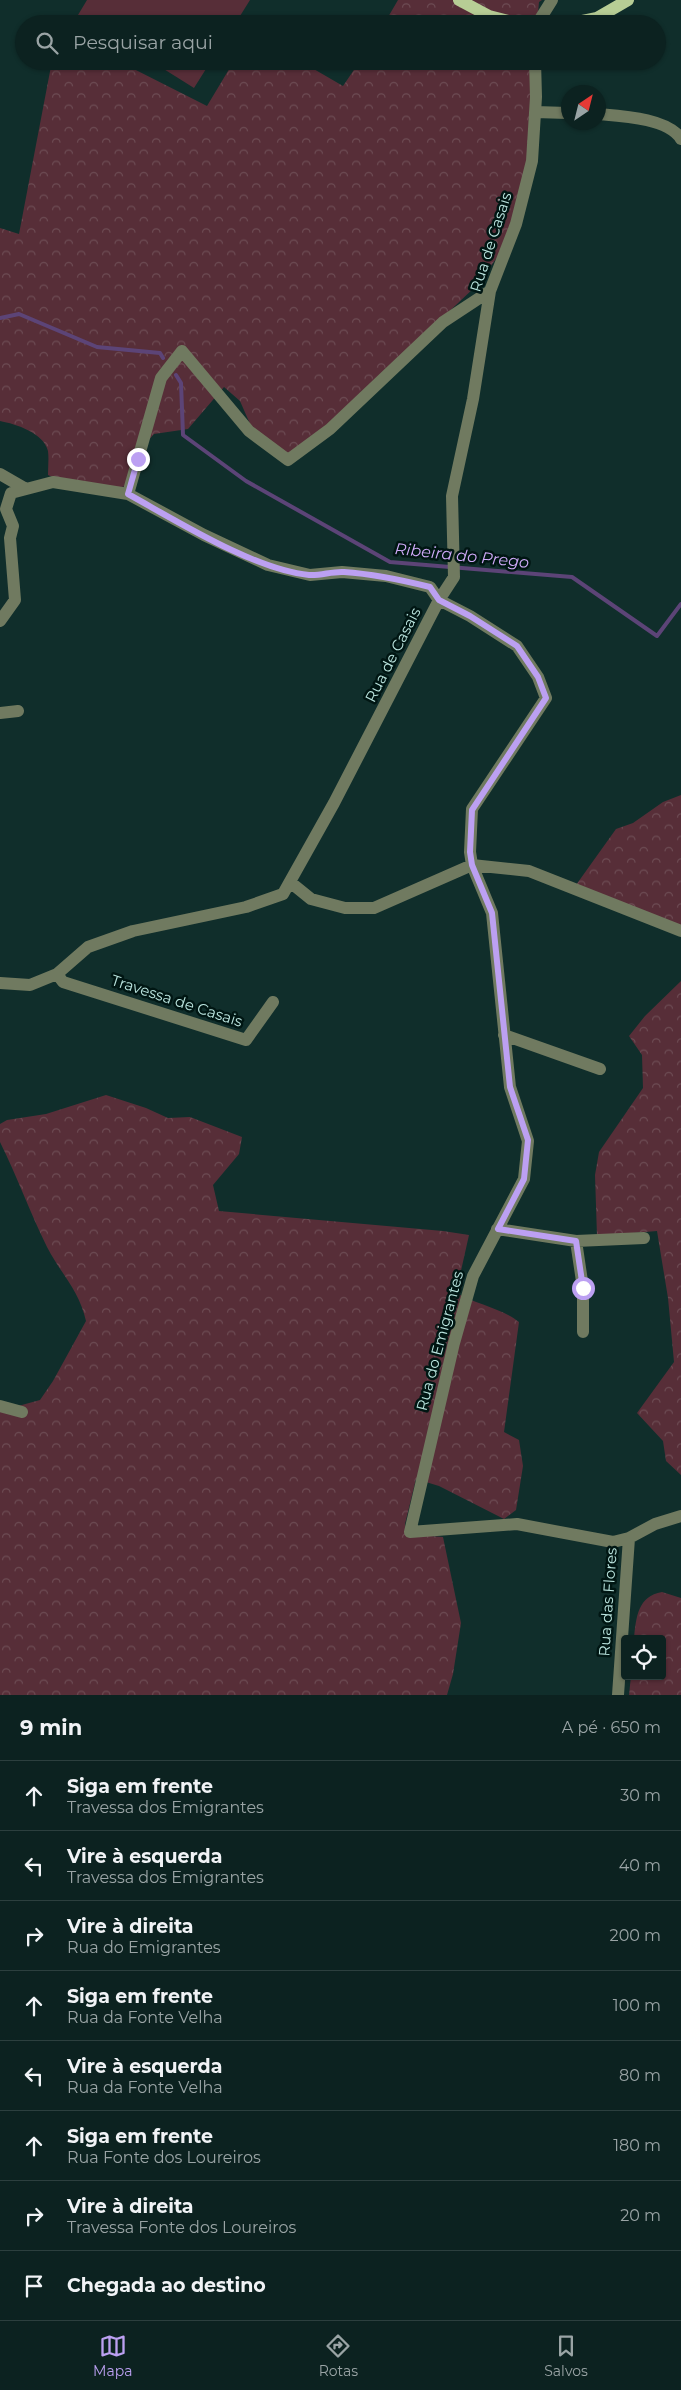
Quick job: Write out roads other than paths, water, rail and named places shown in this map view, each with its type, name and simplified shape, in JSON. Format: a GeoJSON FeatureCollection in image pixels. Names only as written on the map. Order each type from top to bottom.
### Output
{"type":"FeatureCollection","features":[{"type":"Feature","properties":{"kind":"main road"},"geometry":{"type":"LineString","coordinates":[[459,0],[487,15]]}},
{"type":"Feature","properties":{"kind":"main road"},"geometry":{"type":"LineString","coordinates":[[602,15],[628,0]]}},
{"type":"Feature","properties":{"kind":"street"},"geometry":{"type":"LineString","coordinates":[[543,15],[552,0]]}},
{"type":"Feature","properties":{"kind":"street","name":"Rua de Casais"},"geometry":{"type":"LineString","coordinates":[[0,983],[30,985],[57,974],[88,947],[133,931],[246,907],[283,894],[338,795],[439,600],[454,577],[452,496],[473,399],[490,291],[516,224],[532,161],[536,70]]}},
{"type":"Feature","properties":{"kind":"street"},"geometry":{"type":"LineString","coordinates":[[535,112],[561,112]]}},
{"type":"Feature","properties":{"kind":"street"},"geometry":{"type":"LineString","coordinates":[[606,115],[639,118],[677,133],[681,139]]}},
{"type":"Feature","properties":{"kind":"street"},"geometry":{"type":"LineString","coordinates":[[128,494],[160,378],[182,351],[249,431],[288,460],[330,428],[443,322],[490,291]]}},
{"type":"Feature","properties":{"kind":"street"},"geometry":{"type":"LineString","coordinates":[[0,474],[26,489]]}},
{"type":"Feature","properties":{"kind":"street"},"geometry":{"type":"LineString","coordinates":[[0,621],[15,600],[10,538],[13,526],[6,509],[11,493],[53,482],[128,494],[204,535],[268,565],[310,575],[342,572],[386,576],[430,587],[439,600]]}},
{"type":"Feature","properties":{"kind":"street","name":"Rua do Emigrantes"},"geometry":{"type":"LineString","coordinates":[[439,600],[470,616],[517,646],[538,677],[546,698],[472,810],[470,852],[472,865],[492,913],[510,1087],[528,1140],[524,1179],[473,1276],[454,1343],[410,1532],[517,1524],[613,1542],[629,1538]]}},
{"type":"Feature","properties":{"kind":"street"},"geometry":{"type":"LineString","coordinates":[[0,714],[18,711]]}},
{"type":"Feature","properties":{"kind":"street"},"geometry":{"type":"LineString","coordinates":[[290,882],[311,899],[345,908],[374,908],[472,865],[529,871],[681,931]]}},
{"type":"Feature","properties":{"kind":"street","name":"Travessa de Casais"},"geometry":{"type":"LineString","coordinates":[[57,974],[63,982],[246,1040],[273,1002]]}},
{"type":"Feature","properties":{"kind":"street"},"geometry":{"type":"LineString","coordinates":[[504,1035],[600,1069]]}},
{"type":"Feature","properties":{"kind":"street"},"geometry":{"type":"LineString","coordinates":[[498,1229],[576,1241],[644,1238]]}},
{"type":"Feature","properties":{"kind":"street"},"geometry":{"type":"LineString","coordinates":[[576,1241],[583,1288],[583,1332]]}},
{"type":"Feature","properties":{"kind":"street"},"geometry":{"type":"LineString","coordinates":[[0,1406],[22,1412]]}},
{"type":"Feature","properties":{"kind":"street","name":"Rua das Flores"},"geometry":{"type":"LineString","coordinates":[[618,1695],[629,1538],[655,1524],[681,1516]]}},
{"type":"Feature","properties":{"kind":"waterway","name":"Ribeira do Prego"},"geometry":{"type":"LineString","coordinates":[[0,318],[19,314],[97,347],[160,353],[163,358]]}},
{"type":"Feature","properties":{"kind":"waterway","name":"Ribeira do Prego"},"geometry":{"type":"LineString","coordinates":[[176,375],[181,383],[183,435],[246,481],[390,562],[572,577],[657,636],[681,604]]}}]}
